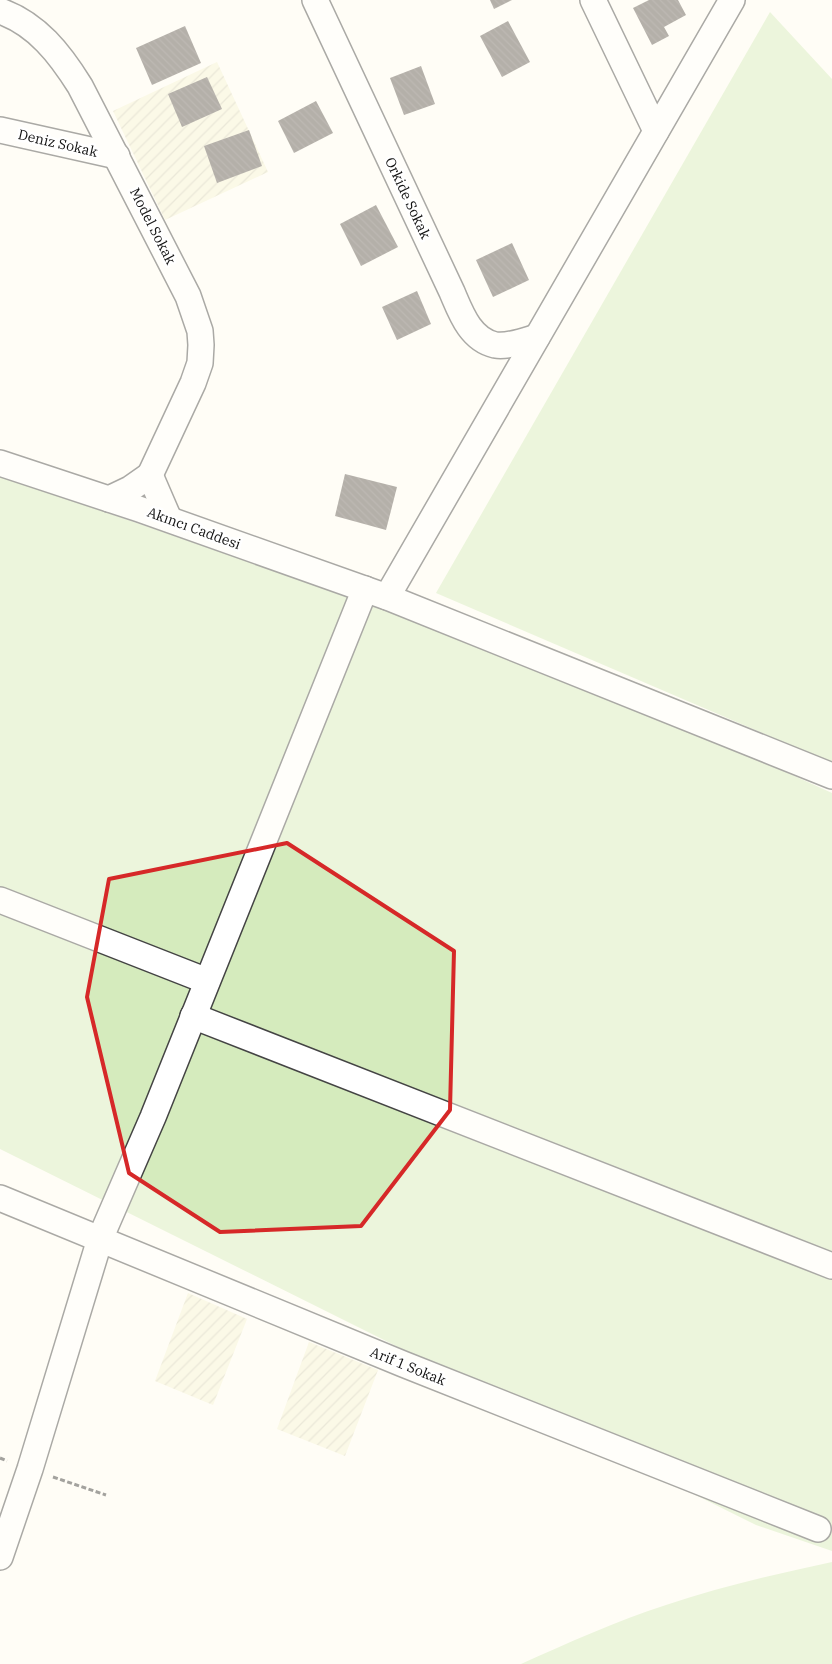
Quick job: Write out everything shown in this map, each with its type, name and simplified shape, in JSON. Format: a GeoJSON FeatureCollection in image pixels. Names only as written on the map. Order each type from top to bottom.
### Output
{"type":"FeatureCollection","features":[{"type":"Feature","properties":{"kind":"street","name":"Orkide Sokak"},"geometry":{"type":"LineString","coordinates":[[315,0],[464,321],[472,331],[484,340],[496,345],[510,344],[537,337]]}},
{"type":"Feature","properties":{"kind":"street"},"geometry":{"type":"LineString","coordinates":[[593,0],[656,131]]}},
{"type":"Feature","properties":{"kind":"street"},"geometry":{"type":"LineString","coordinates":[[0,1557],[30,1469],[100,1239],[153,1118],[207,981],[376,593],[537,337],[732,0]]}},
{"type":"Feature","properties":{"kind":"street","name":"Model Sokak"},"geometry":{"type":"LineString","coordinates":[[0,11],[28,25],[49,43],[65,62],[80,86],[117,156],[188,296],[200,331],[200,363],[193,383],[150,475]]}},
{"type":"Feature","properties":{"kind":"street","name":"Deniz Sokak"},"geometry":{"type":"LineString","coordinates":[[0,130],[117,156]]}},
{"type":"Feature","properties":{"kind":"street","name":"Akıncı Caddesi"},"geometry":{"type":"LineString","coordinates":[[0,463],[169,519],[376,593],[809,765],[832,776]]}},
{"type":"Feature","properties":{"kind":"street"},"geometry":{"type":"LineString","coordinates":[[109,499],[150,475],[169,519]]}},
{"type":"Feature","properties":{"kind":"street"},"geometry":{"type":"LineString","coordinates":[[0,900],[207,981]]}},
{"type":"Feature","properties":{"kind":"street"},"geometry":{"type":"LineString","coordinates":[[193,1016],[832,1266]]}},
{"type":"Feature","properties":{"kind":"street","name":"Arif 1 Sokak"},"geometry":{"type":"LineString","coordinates":[[0,1198],[412,1368],[818,1529]]}},
{"type":"Feature","properties":{"kind":"highlighted area"},"geometry":{"type":"Polygon","coordinates":[[[287,843],[454,951],[450,1110],[361,1226],[220,1232],[129,1173],[87,997],[109,879],[287,843]]]}},
{"type":"Feature","properties":{"kind":"shaded area"},"geometry":{"type":"Polygon","coordinates":[[[217,62],[268,172],[165,220],[113,111],[217,62]]]}},
{"type":"Feature","properties":{"kind":"shaded area"},"geometry":{"type":"Polygon","coordinates":[[[188,1293],[247,1319],[213,1405],[155,1381],[188,1293]]]}},
{"type":"Feature","properties":{"kind":"shaded area"},"geometry":{"type":"Polygon","coordinates":[[[309,1342],[378,1370],[345,1456],[277,1429],[309,1342]]]}},
{"type":"Feature","properties":{"kind":"green space"},"geometry":{"type":"Polygon","coordinates":[[[770,12],[832,79],[832,763],[436,593],[770,12]]]}},
{"type":"Feature","properties":{"kind":"green space"},"geometry":{"type":"Polygon","coordinates":[[[0,476],[387,609],[735,749],[832,793],[832,1551],[756,1525],[0,1149],[0,476]]]}},
{"type":"Feature","properties":{"kind":"green space"},"geometry":{"type":"Polygon","coordinates":[[[832,1562],[832,1664],[521,1664],[574,1640],[647,1611],[748,1581],[832,1562]]]}},
{"type":"Feature","properties":{"kind":"building"},"geometry":{"type":"Polygon","coordinates":[[[490,0],[512,0],[494,9],[490,0]]]}},
{"type":"Feature","properties":{"kind":"building"},"geometry":{"type":"Polygon","coordinates":[[[649,0],[678,0],[686,15],[664,27],[669,36],[652,45],[633,8],[649,0]]]}},
{"type":"Feature","properties":{"kind":"building"},"geometry":{"type":"Polygon","coordinates":[[[508,21],[530,62],[502,77],[480,36],[508,21]]]}},
{"type":"Feature","properties":{"kind":"building"},"geometry":{"type":"Polygon","coordinates":[[[185,26],[201,63],[152,85],[136,48],[185,26]]]}},
{"type":"Feature","properties":{"kind":"building"},"geometry":{"type":"Polygon","coordinates":[[[421,66],[435,104],[404,115],[390,78],[421,66]]]}},
{"type":"Feature","properties":{"kind":"building"},"geometry":{"type":"Polygon","coordinates":[[[207,77],[222,109],[182,127],[168,94],[207,77]]]}},
{"type":"Feature","properties":{"kind":"building"},"geometry":{"type":"Polygon","coordinates":[[[316,101],[333,133],[294,153],[278,121],[316,101]]]}},
{"type":"Feature","properties":{"kind":"building"},"geometry":{"type":"Polygon","coordinates":[[[249,130],[262,166],[217,183],[204,146],[249,130]]]}},
{"type":"Feature","properties":{"kind":"building"},"geometry":{"type":"Polygon","coordinates":[[[376,205],[398,247],[361,266],[340,224],[376,205]]]}},
{"type":"Feature","properties":{"kind":"building"},"geometry":{"type":"Polygon","coordinates":[[[512,243],[529,280],[493,297],[476,260],[512,243]]]}},
{"type":"Feature","properties":{"kind":"building"},"geometry":{"type":"Polygon","coordinates":[[[417,291],[431,324],[397,340],[382,307],[417,291]]]}},
{"type":"Feature","properties":{"kind":"building"},"geometry":{"type":"Polygon","coordinates":[[[345,474],[397,487],[386,530],[335,516],[345,474]]]}}]}
